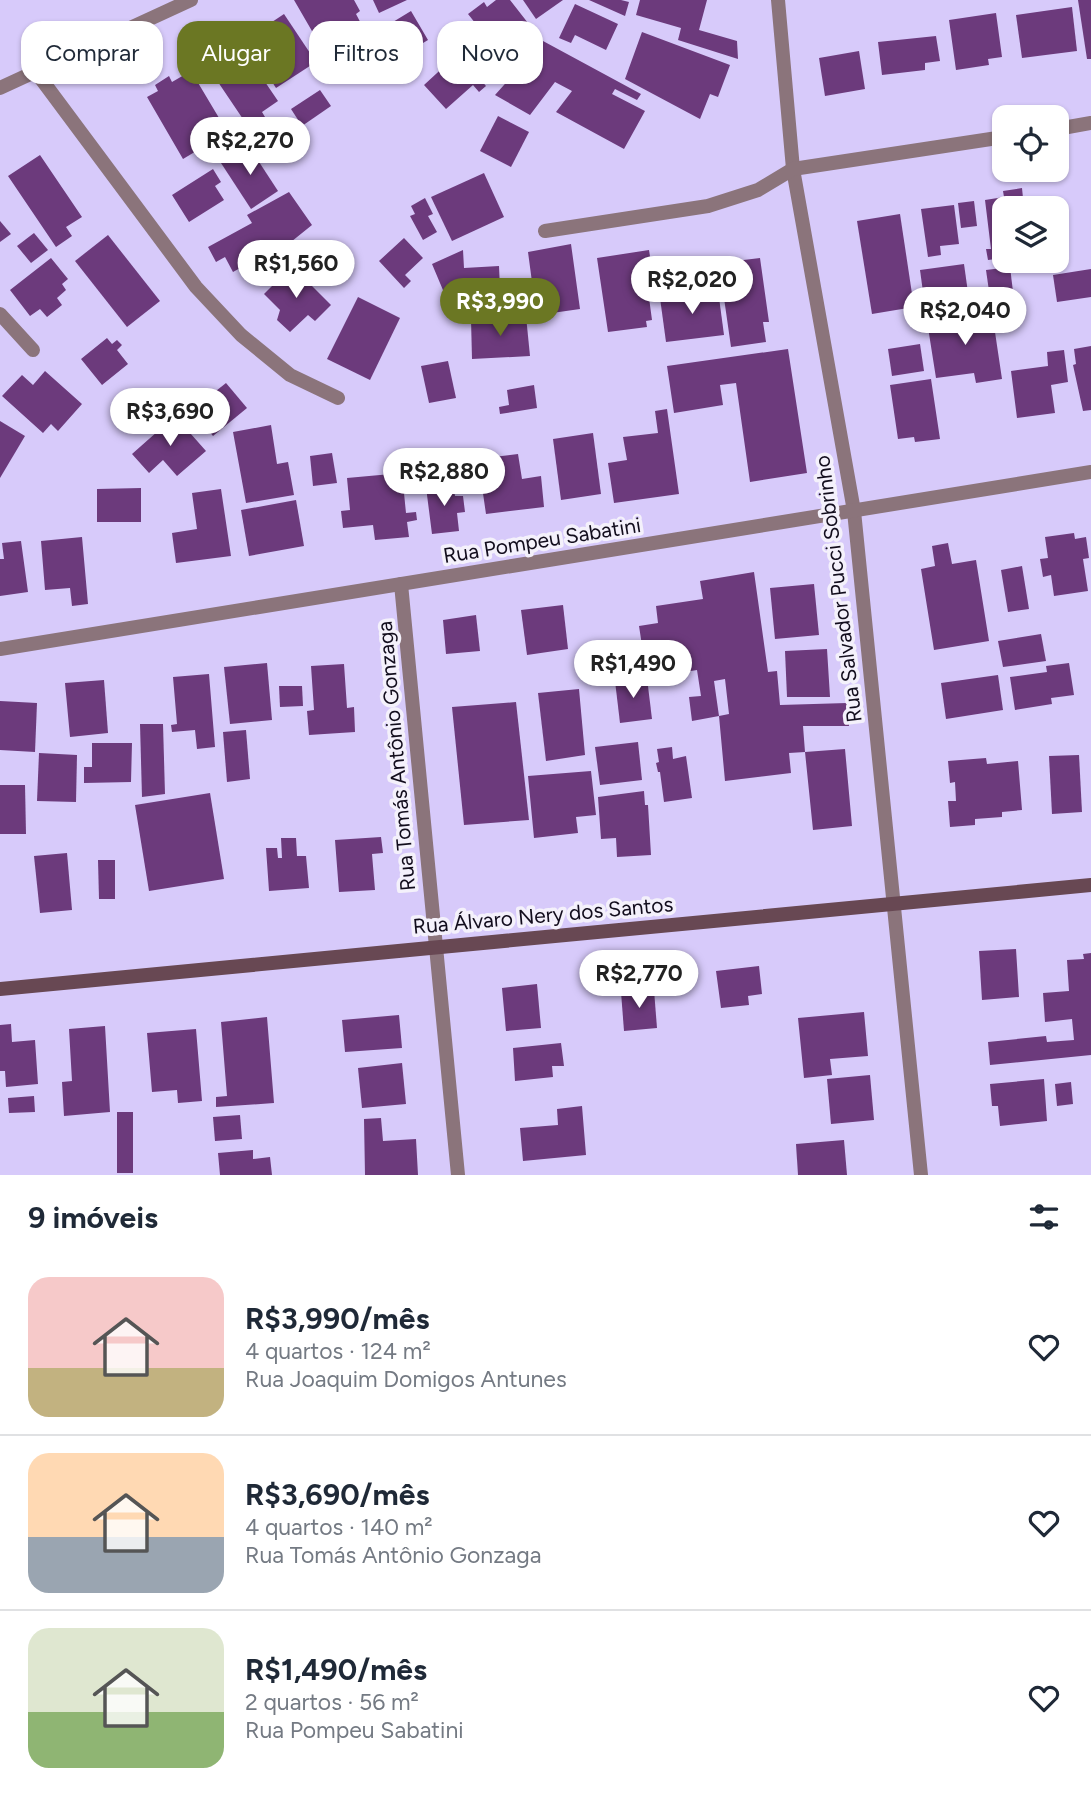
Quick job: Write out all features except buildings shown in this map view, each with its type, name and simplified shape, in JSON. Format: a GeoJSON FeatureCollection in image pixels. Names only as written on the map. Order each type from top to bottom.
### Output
{"type":"FeatureCollection","features":[{"type":"Feature","properties":{"kind":"main road","name":"Rua Álvaro Nery dos Santos"},"geometry":{"type":"LineString","coordinates":[[0,989],[1091,885]]}},
{"type":"Feature","properties":{"kind":"street"},"geometry":{"type":"LineString","coordinates":[[146,21],[191,0]]}},
{"type":"Feature","properties":{"kind":"street","name":"Rua Salvador Pucci Sobrinho"},"geometry":{"type":"LineString","coordinates":[[778,0],[793,169],[854,511],[921,1175]]}},
{"type":"Feature","properties":{"kind":"street"},"geometry":{"type":"LineString","coordinates":[[0,88],[21,79]]}},
{"type":"Feature","properties":{"kind":"street"},"geometry":{"type":"LineString","coordinates":[[45,84],[196,287],[223,316],[241,335],[290,374],[338,398]]}},
{"type":"Feature","properties":{"kind":"street"},"geometry":{"type":"LineString","coordinates":[[1069,126],[1091,123]]}},
{"type":"Feature","properties":{"kind":"street"},"geometry":{"type":"LineString","coordinates":[[545,231],[708,206],[758,190],[793,169],[992,138]]}},
{"type":"Feature","properties":{"kind":"street"},"geometry":{"type":"LineString","coordinates":[[0,314],[33,350]]}},
{"type":"Feature","properties":{"kind":"street","name":"Rua Pompeu Sabatini"},"geometry":{"type":"LineString","coordinates":[[0,649],[1091,472]]}},
{"type":"Feature","properties":{"kind":"street","name":"Rua Tomás Antônio Gonzaga"},"geometry":{"type":"LineString","coordinates":[[401,584],[458,1175]]}}]}
